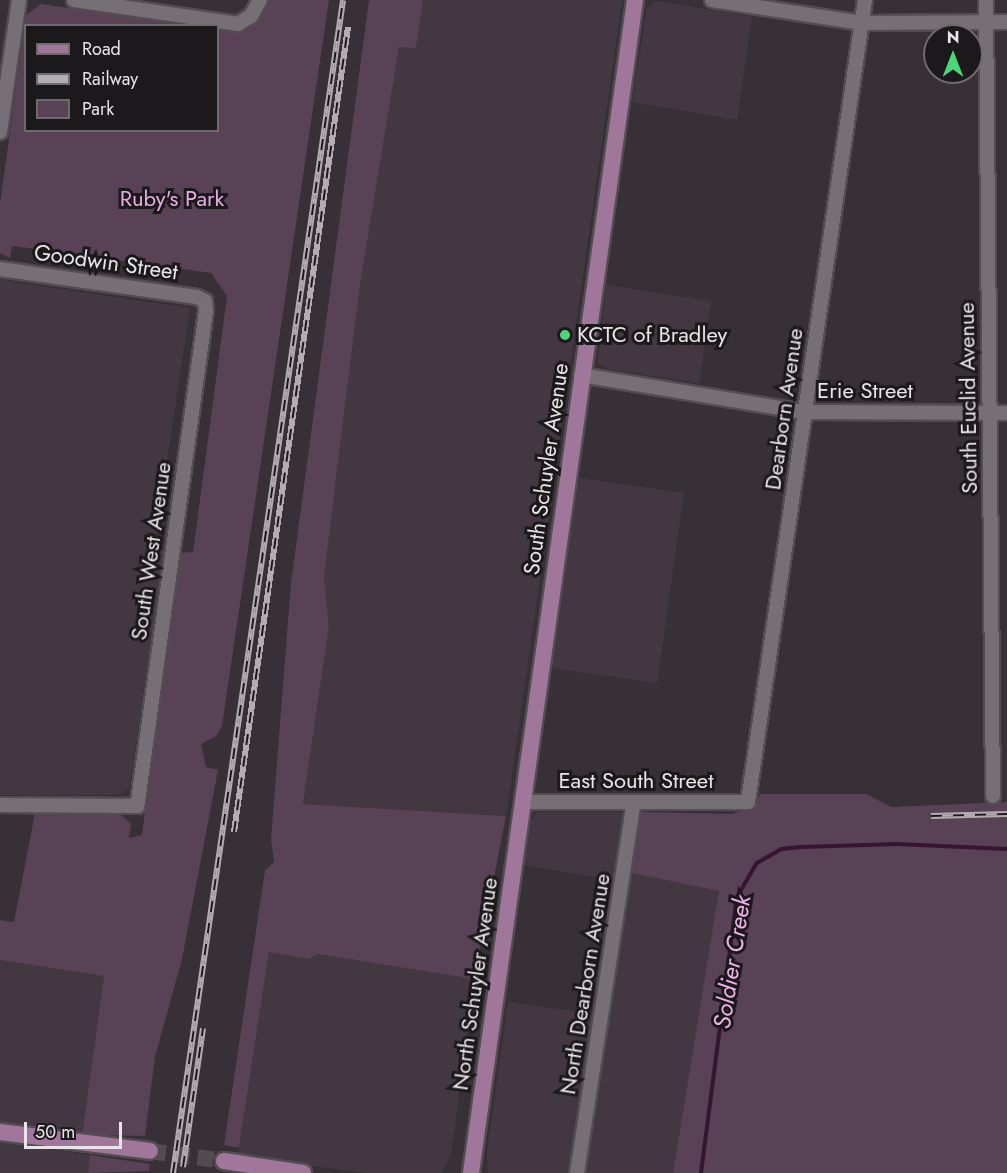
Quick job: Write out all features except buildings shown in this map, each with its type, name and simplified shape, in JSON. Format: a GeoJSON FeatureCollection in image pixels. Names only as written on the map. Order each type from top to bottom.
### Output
{"type":"FeatureCollection","features":[{"type":"Feature","properties":{"kind":"main road","name":"South Schuyler Avenue"},"geometry":{"type":"LineString","coordinates":[[524,802],[581,375],[635,0]]}},
{"type":"Feature","properties":{"kind":"main road","name":"North Schuyler Avenue"},"geometry":{"type":"LineString","coordinates":[[471,1173],[524,802]]}},
{"type":"Feature","properties":{"kind":"main road"},"geometry":{"type":"LineString","coordinates":[[0,1132],[150,1151]]}},
{"type":"Feature","properties":{"kind":"main road"},"geometry":{"type":"LineString","coordinates":[[224,1161],[303,1173]]}},
{"type":"Feature","properties":{"kind":"street"},"geometry":{"type":"LineString","coordinates":[[0,132],[19,0]]}},
{"type":"Feature","properties":{"kind":"street"},"geometry":{"type":"LineString","coordinates":[[74,0],[238,24],[251,16],[260,0]]}},
{"type":"Feature","properties":{"kind":"street"},"geometry":{"type":"LineString","coordinates":[[712,0],[862,23],[1007,22]]}},
{"type":"Feature","properties":{"kind":"street","name":"Dearborn Avenue"},"geometry":{"type":"LineString","coordinates":[[748,802],[865,0]]}},
{"type":"Feature","properties":{"kind":"street","name":"South Euclid Avenue"},"geometry":{"type":"LineString","coordinates":[[986,0],[993,796]]}},
{"type":"Feature","properties":{"kind":"street","name":"Goodwin Street"},"geometry":{"type":"LineString","coordinates":[[0,269],[197,297],[205,302]]}},
{"type":"Feature","properties":{"kind":"street","name":"South West Avenue"},"geometry":{"type":"LineString","coordinates":[[0,805],[137,806],[205,302]]}},
{"type":"Feature","properties":{"kind":"street","name":"Erie Street"},"geometry":{"type":"LineString","coordinates":[[581,375],[805,412],[1007,413]]}},
{"type":"Feature","properties":{"kind":"street","name":"East South Street"},"geometry":{"type":"LineString","coordinates":[[524,802],[748,802]]}},
{"type":"Feature","properties":{"kind":"street","name":"North Dearborn Avenue"},"geometry":{"type":"LineString","coordinates":[[577,1173],[634,802]]}},
{"type":"Feature","properties":{"kind":"shaded area"},"geometry":{"type":"Polygon","coordinates":[[[423,0],[622,0],[506,816],[303,804],[329,626],[324,577],[360,285],[399,46],[416,48],[423,0]]]}},
{"type":"Feature","properties":{"kind":"shaded area"},"geometry":{"type":"Polygon","coordinates":[[[656,1],[752,17],[737,120],[632,102],[647,8],[656,1]]]}},
{"type":"Feature","properties":{"kind":"shaded area"},"geometry":{"type":"Polygon","coordinates":[[[0,274],[7,274],[7,281],[190,308],[154,549],[165,551],[130,782],[128,790],[117,795],[0,795],[0,274]]]}},
{"type":"Feature","properties":{"kind":"shaded area"},"geometry":{"type":"Polygon","coordinates":[[[606,285],[711,301],[699,383],[609,369],[598,363],[606,285]]]}},
{"type":"Feature","properties":{"kind":"shaded area"},"geometry":{"type":"Polygon","coordinates":[[[579,478],[684,493],[657,683],[552,668],[579,478]]]}},
{"type":"Feature","properties":{"kind":"shaded area"},"geometry":{"type":"Polygon","coordinates":[[[537,812],[626,812],[618,881],[523,865],[531,822],[537,812]]]}},
{"type":"Feature","properties":{"kind":"shaded area"},"geometry":{"type":"Polygon","coordinates":[[[632,873],[720,891],[673,1173],[488,1173],[487,1154],[508,1002],[610,1016],[632,873]]]}},
{"type":"Feature","properties":{"kind":"shaded area"},"geometry":{"type":"Polygon","coordinates":[[[269,952],[309,959],[317,954],[474,979],[451,1156],[442,1173],[366,1173],[238,1156],[269,952]]]}},
{"type":"Feature","properties":{"kind":"shaded area"},"geometry":{"type":"Polygon","coordinates":[[[0,960],[104,976],[82,1135],[0,1123],[0,960]]]}},
{"type":"Feature","properties":{"kind":"shaded area"},"geometry":{"type":"Polygon","coordinates":[[[0,1142],[90,1155],[88,1173],[0,1173],[0,1142]]]}},
{"type":"Feature","properties":{"kind":"green space","name":"Ruby's Park"},"geometry":{"type":"Polygon","coordinates":[[[264,0],[329,0],[222,726],[216,736],[201,744],[206,767],[218,770],[182,959],[155,1057],[145,1136],[82,1135],[104,976],[0,960],[0,920],[14,922],[35,813],[121,815],[131,824],[129,838],[142,835],[179,553],[193,552],[227,296],[211,273],[12,246],[10,258],[0,253],[0,204],[24,30],[24,132],[219,132],[219,30],[232,32],[252,24],[264,0]]]}},
{"type":"Feature","properties":{"kind":"green space"},"geometry":{"type":"Polygon","coordinates":[[[369,0],[423,0],[416,48],[399,47],[360,285],[324,577],[329,626],[303,804],[506,816],[474,979],[317,954],[309,959],[269,952],[239,1148],[224,1145],[265,870],[274,862],[271,839],[291,583],[369,0]]]}},
{"type":"Feature","properties":{"kind":"green space"},"geometry":{"type":"Polygon","coordinates":[[[41,4],[180,24],[25,24],[26,15],[41,4]]]}},
{"type":"Feature","properties":{"kind":"green space"},"geometry":{"type":"Polygon","coordinates":[[[760,794],[866,794],[891,807],[1007,802],[1007,1173],[673,1173],[719,891],[632,873],[641,812],[732,814],[754,806],[760,794]]]}},
{"type":"Feature","properties":{"kind":"green space"},"geometry":{"type":"Polygon","coordinates":[[[90,1155],[150,1164],[149,1171],[88,1173],[90,1155]]]}},
{"type":"Feature","properties":{"kind":"waterway","name":"Soldier Creek"},"geometry":{"type":"LineString","coordinates":[[701,1173],[737,897],[757,863],[781,849],[801,847],[897,844],[1007,849]]}},
{"type":"Feature","properties":{"kind":"tunnel"},"geometry":{"type":"LineString","coordinates":[[150,1151],[224,1161]]}},
{"type":"Feature","properties":{"kind":"railway"},"geometry":{"type":"LineString","coordinates":[[173,1173],[343,0]]}},
{"type":"Feature","properties":{"kind":"railway"},"geometry":{"type":"LineString","coordinates":[[234,832],[348,27]]}},
{"type":"Feature","properties":{"kind":"railway"},"geometry":{"type":"LineString","coordinates":[[931,816],[1007,814]]}},
{"type":"Feature","properties":{"kind":"railway"},"geometry":{"type":"LineString","coordinates":[[183,1167],[203,1028]]}},
{"type":"Feature","properties":{"kind":"place","name":"KCTC of Bradley"},"geometry":{"type":"Point","coordinates":[565,335]}}]}
